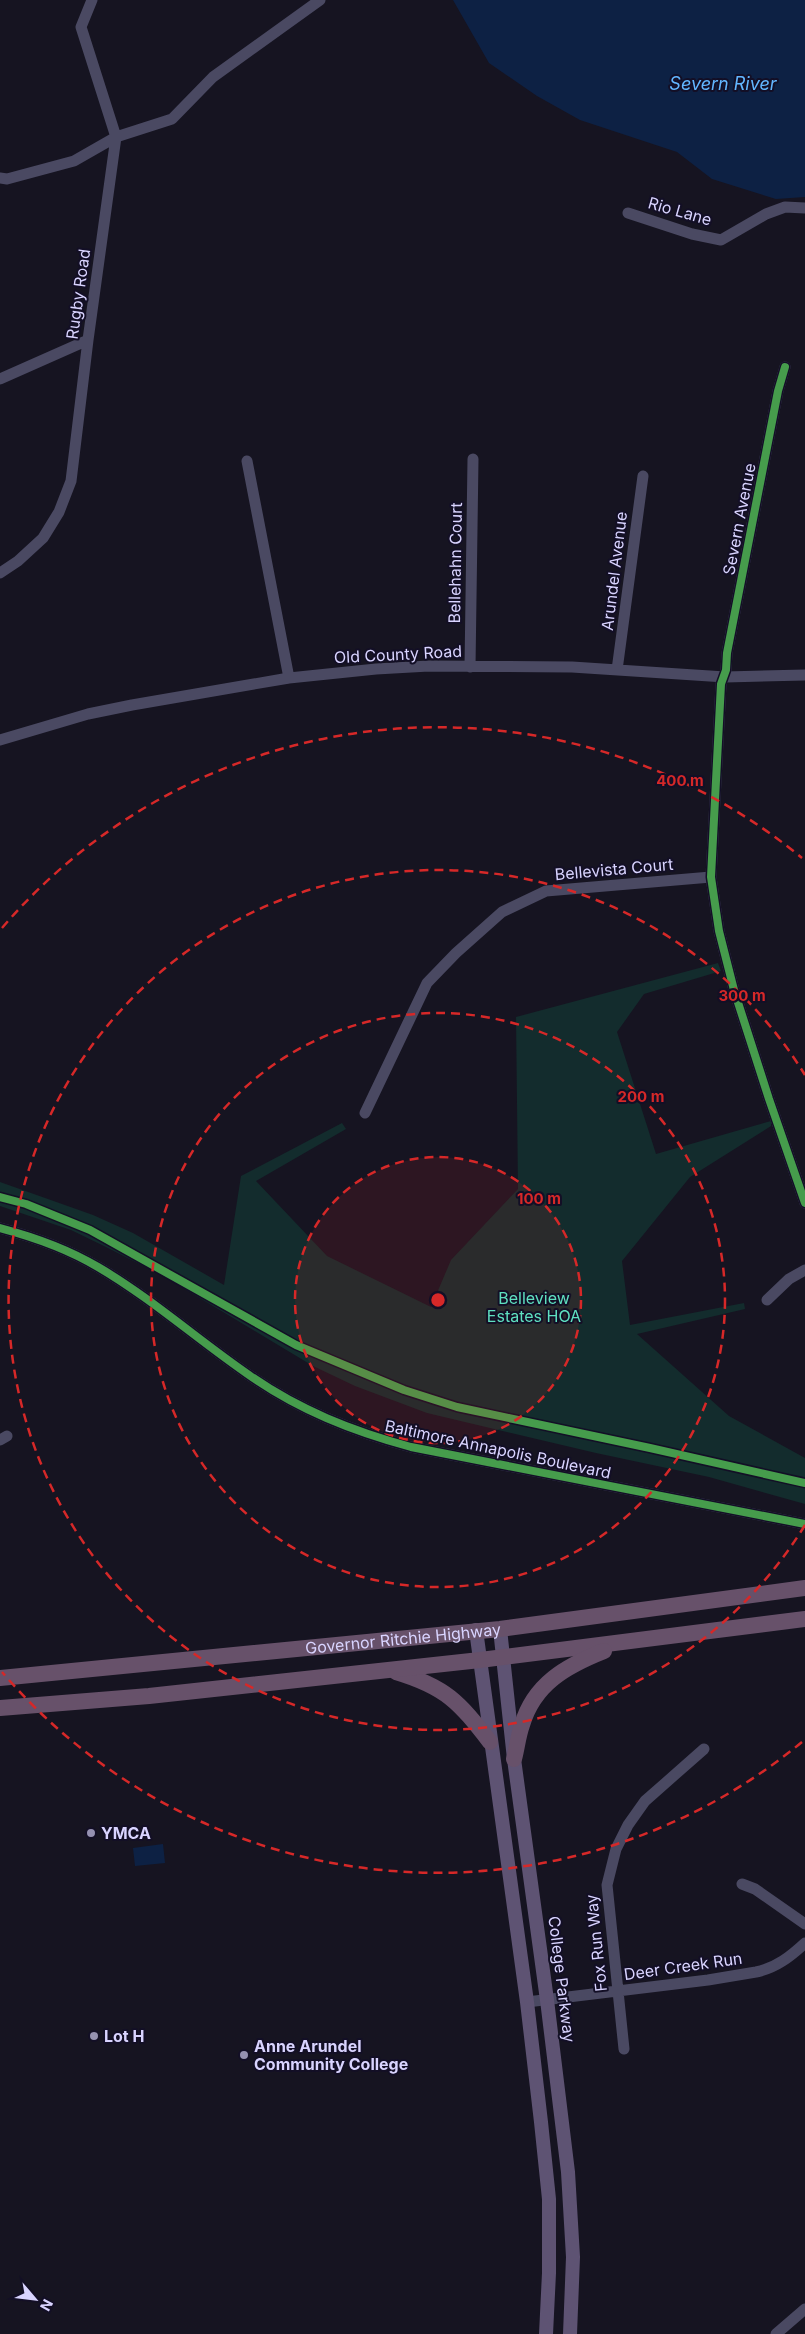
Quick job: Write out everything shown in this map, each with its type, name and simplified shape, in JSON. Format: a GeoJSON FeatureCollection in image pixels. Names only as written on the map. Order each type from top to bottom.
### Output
{"type":"FeatureCollection","features":[{"type":"Feature","properties":{"kind":"highway","name":"Governor Ritchie Highway"},"geometry":{"type":"LineString","coordinates":[[0,1678],[500,1629],[805,1588]]}},
{"type":"Feature","properties":{"kind":"highway","name":"Governor Ritchie Highway"},"geometry":{"type":"LineString","coordinates":[[0,1708],[149,1696],[504,1658],[805,1619]]}},
{"type":"Feature","properties":{"kind":"highway"},"geometry":{"type":"LineString","coordinates":[[514,1759],[528,1709],[549,1681],[560,1671],[579,1660],[628,1642]]}},
{"type":"Feature","properties":{"kind":"highway"},"geometry":{"type":"LineString","coordinates":[[389,1670],[437,1687],[455,1700],[471,1716],[490,1742]]}},
{"type":"Feature","properties":{"kind":"main road","name":"College Parkway"},"geometry":{"type":"LineString","coordinates":[[500,1629],[514,1759],[547,2000],[572,2221],[570,2334]]}},
{"type":"Feature","properties":{"kind":"main road"},"geometry":{"type":"LineString","coordinates":[[476,1630],[527,2002],[549,2199],[549,2273],[546,2334]]}},
{"type":"Feature","properties":{"kind":"main road"},"geometry":{"type":"LineString","coordinates":[[536,2334],[549,2273]]}},
{"type":"Feature","properties":{"kind":"street","name":"Rugby Road"},"geometry":{"type":"LineString","coordinates":[[0,573],[18,561],[43,538],[59,512],[71,482],[88,340],[116,137],[81,27],[92,0]]}},
{"type":"Feature","properties":{"kind":"street"},"geometry":{"type":"LineString","coordinates":[[0,178],[7,179],[74,162],[116,137],[172,119],[213,77],[320,0]]}},
{"type":"Feature","properties":{"kind":"street","name":"Rio Lane"},"geometry":{"type":"LineString","coordinates":[[628,213],[692,234],[721,240],[766,214],[785,207],[805,208]]}},
{"type":"Feature","properties":{"kind":"street"},"geometry":{"type":"LineString","coordinates":[[0,379],[88,340]]}},
{"type":"Feature","properties":{"kind":"street","name":"Severn Avenue"},"geometry":{"type":"LineString","coordinates":[[785,367],[778,391],[740,584],[727,653],[725,677],[721,684],[711,877],[719,931],[734,990],[768,1099],[805,1203]]}},
{"type":"Feature","properties":{"kind":"street","name":"Bellehahn Court"},"geometry":{"type":"LineString","coordinates":[[470,666],[473,459]]}},
{"type":"Feature","properties":{"kind":"street"},"geometry":{"type":"LineString","coordinates":[[247,461],[290,678]]}},
{"type":"Feature","properties":{"kind":"street","name":"Arundel Avenue"},"geometry":{"type":"LineString","coordinates":[[617,670],[643,476]]}},
{"type":"Feature","properties":{"kind":"street","name":"Old County Road"},"geometry":{"type":"LineString","coordinates":[[0,740],[38,728],[114,709],[290,678],[376,669],[429,666],[572,667],[725,677],[792,677],[805,675]]}},
{"type":"Feature","properties":{"kind":"street","name":"Bellevista Court"},"geometry":{"type":"LineString","coordinates":[[365,1113],[427,983],[456,952],[502,912],[546,891],[711,877]]}},
{"type":"Feature","properties":{"kind":"street","name":"Baltimore Annapolis Boulevard"},"geometry":{"type":"LineString","coordinates":[[0,1228],[46,1241],[97,1266],[273,1390],[333,1422],[369,1436],[411,1448],[805,1524]]}},
{"type":"Feature","properties":{"kind":"street"},"geometry":{"type":"LineString","coordinates":[[767,1300],[789,1279],[805,1270]]}},
{"type":"Feature","properties":{"kind":"street","name":"Fox Run Way"},"geometry":{"type":"LineString","coordinates":[[624,2049],[607,1885],[616,1849],[628,1825],[645,1801],[704,1749]]}},
{"type":"Feature","properties":{"kind":"street"},"geometry":{"type":"LineString","coordinates":[[742,1884],[755,1889],[805,1924]]}},
{"type":"Feature","properties":{"kind":"street","name":"Deer Creek Run"},"geometry":{"type":"LineString","coordinates":[[527,2002],[733,1977],[764,1970],[790,1957],[805,1943]]}},
{"type":"Feature","properties":{"kind":"street"},"geometry":{"type":"LineString","coordinates":[[776,2334],[805,2310]]}},
{"type":"Feature","properties":{"kind":"green space","name":"Belleview Estates HOA"},"geometry":{"type":"Polygon","coordinates":[[[718,963],[721,971],[644,994],[617,1032],[656,1154],[771,1121],[771,1126],[690,1177],[622,1261],[630,1325],[744,1303],[745,1309],[637,1334],[729,1416],[805,1458],[805,1504],[709,1477],[596,1453],[427,1413],[355,1386],[313,1366],[163,1276],[71,1230],[0,1206],[0,1182],[93,1215],[133,1233],[224,1285],[241,1176],[342,1123],[346,1129],[256,1181],[327,1256],[431,1307],[451,1260],[518,1189],[516,1017],[718,963]]]}},
{"type":"Feature","properties":{"kind":"water","name":"Severn River"},"geometry":{"type":"Polygon","coordinates":[[[453,0],[805,0],[805,197],[776,199],[712,179],[677,152],[580,120],[537,96],[489,63],[453,0]]]}},
{"type":"Feature","properties":{"kind":"water"},"geometry":{"type":"Polygon","coordinates":[[[163,1844],[165,1863],[135,1866],[133,1848],[163,1844]]]}},
{"type":"Feature","properties":{"kind":"cycle path"},"geometry":{"type":"LineString","coordinates":[[785,367],[778,391],[727,653],[726,670],[721,684],[711,877],[719,931],[734,990],[805,1203]]}},
{"type":"Feature","properties":{"kind":"cycle path"},"geometry":{"type":"LineString","coordinates":[[0,1197],[26,1204],[90,1230],[296,1345],[404,1390],[457,1407],[805,1483]]}},
{"type":"Feature","properties":{"kind":"cycle path"},"geometry":{"type":"LineString","coordinates":[[0,1228],[50,1244],[98,1267],[137,1292],[230,1362],[287,1399],[327,1418],[368,1434],[411,1447],[805,1524]]}},
{"type":"Feature","properties":{"kind":"place","name":"YMCA"},"geometry":{"type":"Point","coordinates":[91,1833]}},
{"type":"Feature","properties":{"kind":"place","name":"Lot H"},"geometry":{"type":"Point","coordinates":[94,2036]}},
{"type":"Feature","properties":{"kind":"place","name":"Anne Arundel Community College"},"geometry":{"type":"Point","coordinates":[244,2055]}}]}
